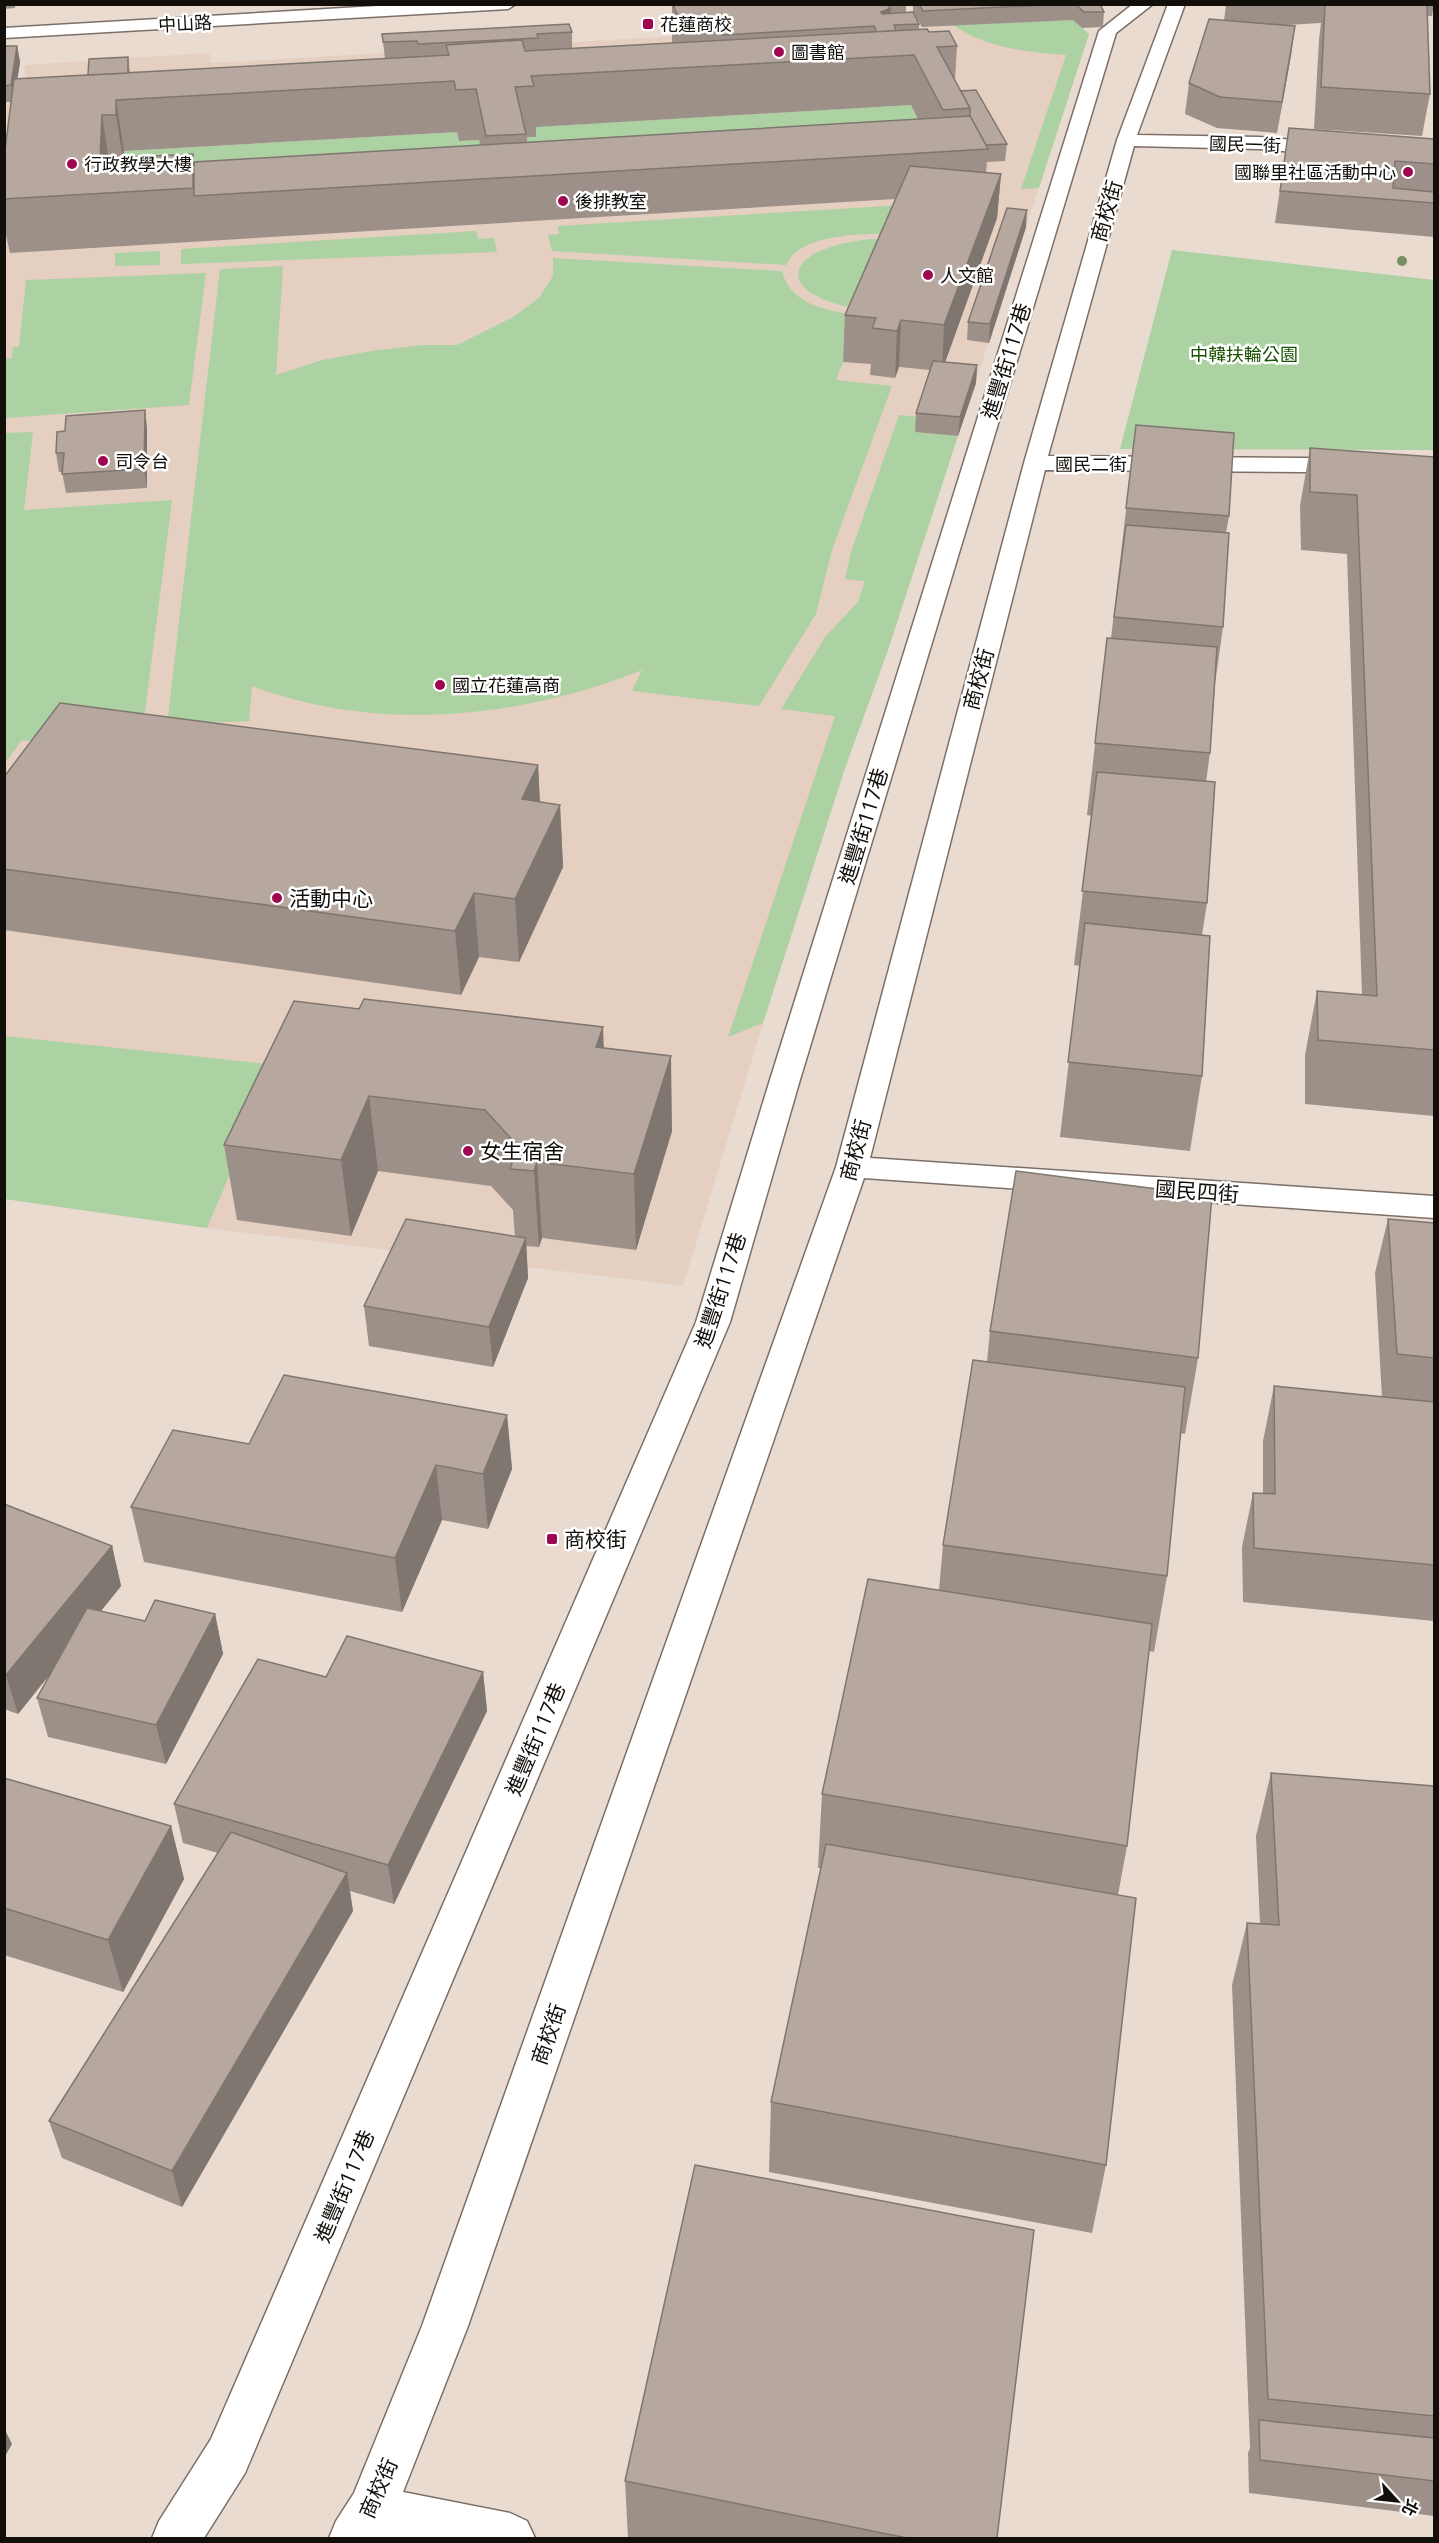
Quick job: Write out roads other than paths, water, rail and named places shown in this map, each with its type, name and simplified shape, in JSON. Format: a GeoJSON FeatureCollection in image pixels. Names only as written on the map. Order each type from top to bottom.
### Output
{"type":"FeatureCollection","features":[{"type":"Feature","properties":{"kind":"street","name":"中山路"},"geometry":{"type":"LineString","coordinates":[[4,33],[74,20],[508,4]]}},
{"type":"Feature","properties":{"kind":"street","name":"進豐街117巷"},"geometry":{"type":"LineString","coordinates":[[176,2538],[228,2456],[714,1322],[788,1071],[1108,30],[1145,4]]}},
{"type":"Feature","properties":{"kind":"street","name":"商校街"},"geometry":{"type":"LineString","coordinates":[[362,2524],[446,2326],[852,1167],[1035,463],[1126,140],[1177,4]]}},
{"type":"Feature","properties":{"kind":"street","name":"國民一街"},"geometry":{"type":"LineString","coordinates":[[1126,140],[1259,143],[1352,150]]}},
{"type":"Feature","properties":{"kind":"street","name":"國民二街"},"geometry":{"type":"LineString","coordinates":[[1035,463],[1434,466]]}},
{"type":"Feature","properties":{"kind":"street","name":"國民四街"},"geometry":{"type":"LineString","coordinates":[[852,1167],[1434,1207]]}},
{"type":"Feature","properties":{"kind":"street"},"geometry":{"type":"LineString","coordinates":[[362,2524],[510,2538]]}},
{"type":"Feature","properties":{"kind":"place","name":"花蓮商校"},"geometry":{"type":"Point","coordinates":[648,24]}},
{"type":"Feature","properties":{"kind":"place","name":"圖書館"},"geometry":{"type":"Point","coordinates":[779,52]}},
{"type":"Feature","properties":{"kind":"place","name":"行政教學大樓"},"geometry":{"type":"Point","coordinates":[72,164]}},
{"type":"Feature","properties":{"kind":"place","name":"國聯里社區活動中心"},"geometry":{"type":"Point","coordinates":[1408,172]}},
{"type":"Feature","properties":{"kind":"place","name":"後排教室"},"geometry":{"type":"Point","coordinates":[563,201]}},
{"type":"Feature","properties":{"kind":"place","name":"人文館"},"geometry":{"type":"Point","coordinates":[928,275]}},
{"type":"Feature","properties":{"kind":"place","name":"司令台"},"geometry":{"type":"Point","coordinates":[103,461]}},
{"type":"Feature","properties":{"kind":"place","name":"國立花蓮高商"},"geometry":{"type":"Point","coordinates":[440,685]}},
{"type":"Feature","properties":{"kind":"place","name":"活動中心"},"geometry":{"type":"Point","coordinates":[277,898]}},
{"type":"Feature","properties":{"kind":"place","name":"女生宿舍"},"geometry":{"type":"Point","coordinates":[468,1151]}},
{"type":"Feature","properties":{"kind":"place","name":"商校街"},"geometry":{"type":"Point","coordinates":[552,1539]}},
{"type":"Feature","properties":{"kind":"park label","name":"中韓扶輪公園"},"geometry":{"type":"Point","coordinates":[1244,354]}}]}
